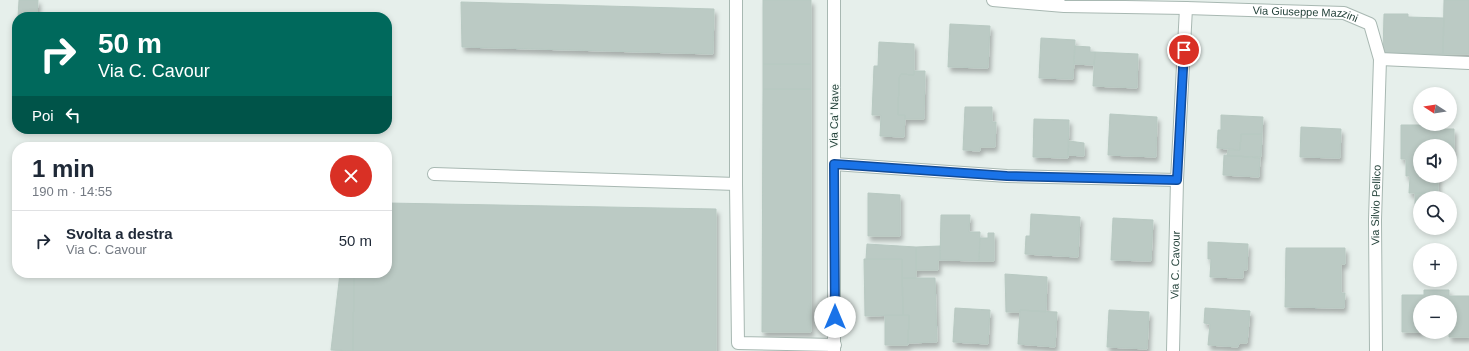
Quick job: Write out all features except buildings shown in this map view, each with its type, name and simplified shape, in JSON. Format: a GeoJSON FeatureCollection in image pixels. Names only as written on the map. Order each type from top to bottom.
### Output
{"type":"FeatureCollection","features":[{"type":"Feature","properties":{"kind":"street"},"geometry":{"type":"LineString","coordinates":[[736,0],[738,343],[835,348]]}},
{"type":"Feature","properties":{"kind":"street","name":"Via Ca' Nave"},"geometry":{"type":"LineString","coordinates":[[834,0],[835,348]]}},
{"type":"Feature","properties":{"kind":"street","name":"Via Giuseppe Mazzini"},"geometry":{"type":"LineString","coordinates":[[993,0],[1064,6],[1344,13],[1370,24],[1380,59]]}},
{"type":"Feature","properties":{"kind":"street","name":"Via C. Cavour"},"geometry":{"type":"LineString","coordinates":[[1172,351],[1177,180],[1186,8]]}},
{"type":"Feature","properties":{"kind":"street"},"geometry":{"type":"LineString","coordinates":[[1380,59],[1469,63]]}},
{"type":"Feature","properties":{"kind":"street","name":"Via Silvio Pellico"},"geometry":{"type":"LineString","coordinates":[[1376,351],[1375,220],[1380,59]]}},
{"type":"Feature","properties":{"kind":"street"},"geometry":{"type":"LineString","coordinates":[[834,164],[1007,176],[1177,180]]}},
{"type":"Feature","properties":{"kind":"street"},"geometry":{"type":"LineString","coordinates":[[434,174],[736,184]]}},
{"type":"Feature","properties":{"kind":"route"},"geometry":{"type":"LineString","coordinates":[[835,317],[834,164],[1007,176],[1177,180],[1184,50]]}}]}
